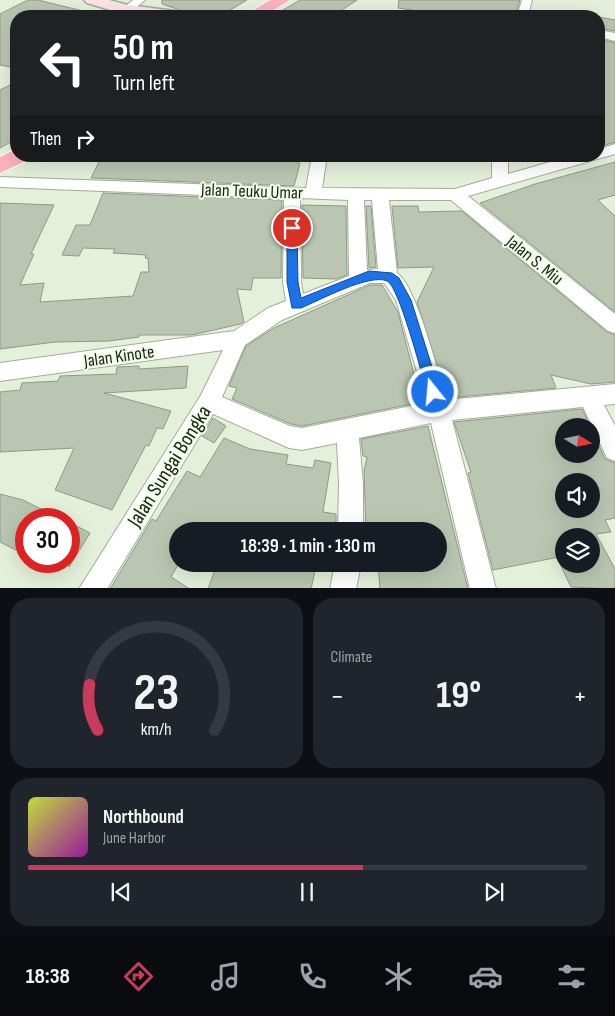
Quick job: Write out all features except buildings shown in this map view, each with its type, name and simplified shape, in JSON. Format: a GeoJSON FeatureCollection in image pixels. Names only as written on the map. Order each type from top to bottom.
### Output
{"type":"FeatureCollection","features":[{"type":"Feature","properties":{"kind":"highway"},"geometry":{"type":"LineString","coordinates":[[263,10],[282,0]]}},
{"type":"Feature","properties":{"kind":"main road"},"geometry":{"type":"LineString","coordinates":[[92,0],[127,10],[147,10]]}},
{"type":"Feature","properties":{"kind":"street"},"geometry":{"type":"LineString","coordinates":[[313,193],[319,162]]}},
{"type":"Feature","properties":{"kind":"street"},"geometry":{"type":"LineString","coordinates":[[500,162],[500,182]]}},
{"type":"Feature","properties":{"kind":"street","name":"Jalan Teuku Umar"},"geometry":{"type":"LineString","coordinates":[[0,182],[356,195],[455,194],[568,162]]}},
{"type":"Feature","properties":{"kind":"street"},"geometry":{"type":"LineString","coordinates":[[292,192],[292,282],[296,305]]}},
{"type":"Feature","properties":{"kind":"street","name":"Jalan S. Miu"},"geometry":{"type":"LineString","coordinates":[[455,194],[615,325]]}},
{"type":"Feature","properties":{"kind":"street"},"geometry":{"type":"LineString","coordinates":[[356,195],[358,279]]}},
{"type":"Feature","properties":{"kind":"street"},"geometry":{"type":"LineString","coordinates":[[380,195],[388,276]]}},
{"type":"Feature","properties":{"kind":"street"},"geometry":{"type":"LineString","coordinates":[[238,339],[275,314],[358,279],[369,276],[388,276],[396,281],[405,300],[439,411],[483,588]]}},
{"type":"Feature","properties":{"kind":"street","name":"Jalan Kinote"},"geometry":{"type":"LineString","coordinates":[[0,372],[238,339]]}},
{"type":"Feature","properties":{"kind":"street","name":"Jalan Sungai Bongka"},"geometry":{"type":"LineString","coordinates":[[92,588],[209,402],[238,339]]}},
{"type":"Feature","properties":{"kind":"street"},"geometry":{"type":"LineString","coordinates":[[209,402],[289,437],[302,439],[439,411],[615,394]]}},
{"type":"Feature","properties":{"kind":"street"},"geometry":{"type":"LineString","coordinates":[[589,397],[615,450]]}},
{"type":"Feature","properties":{"kind":"street"},"geometry":{"type":"LineString","coordinates":[[347,431],[351,484],[350,522]]}},
{"type":"Feature","properties":{"kind":"street"},"geometry":{"type":"LineString","coordinates":[[343,588],[346,572]]}},
{"type":"Feature","properties":{"kind":"route"},"geometry":{"type":"LineString","coordinates":[[292,228],[292,282],[296,305],[369,276],[388,276],[396,281],[405,300],[433,392]]}}]}
